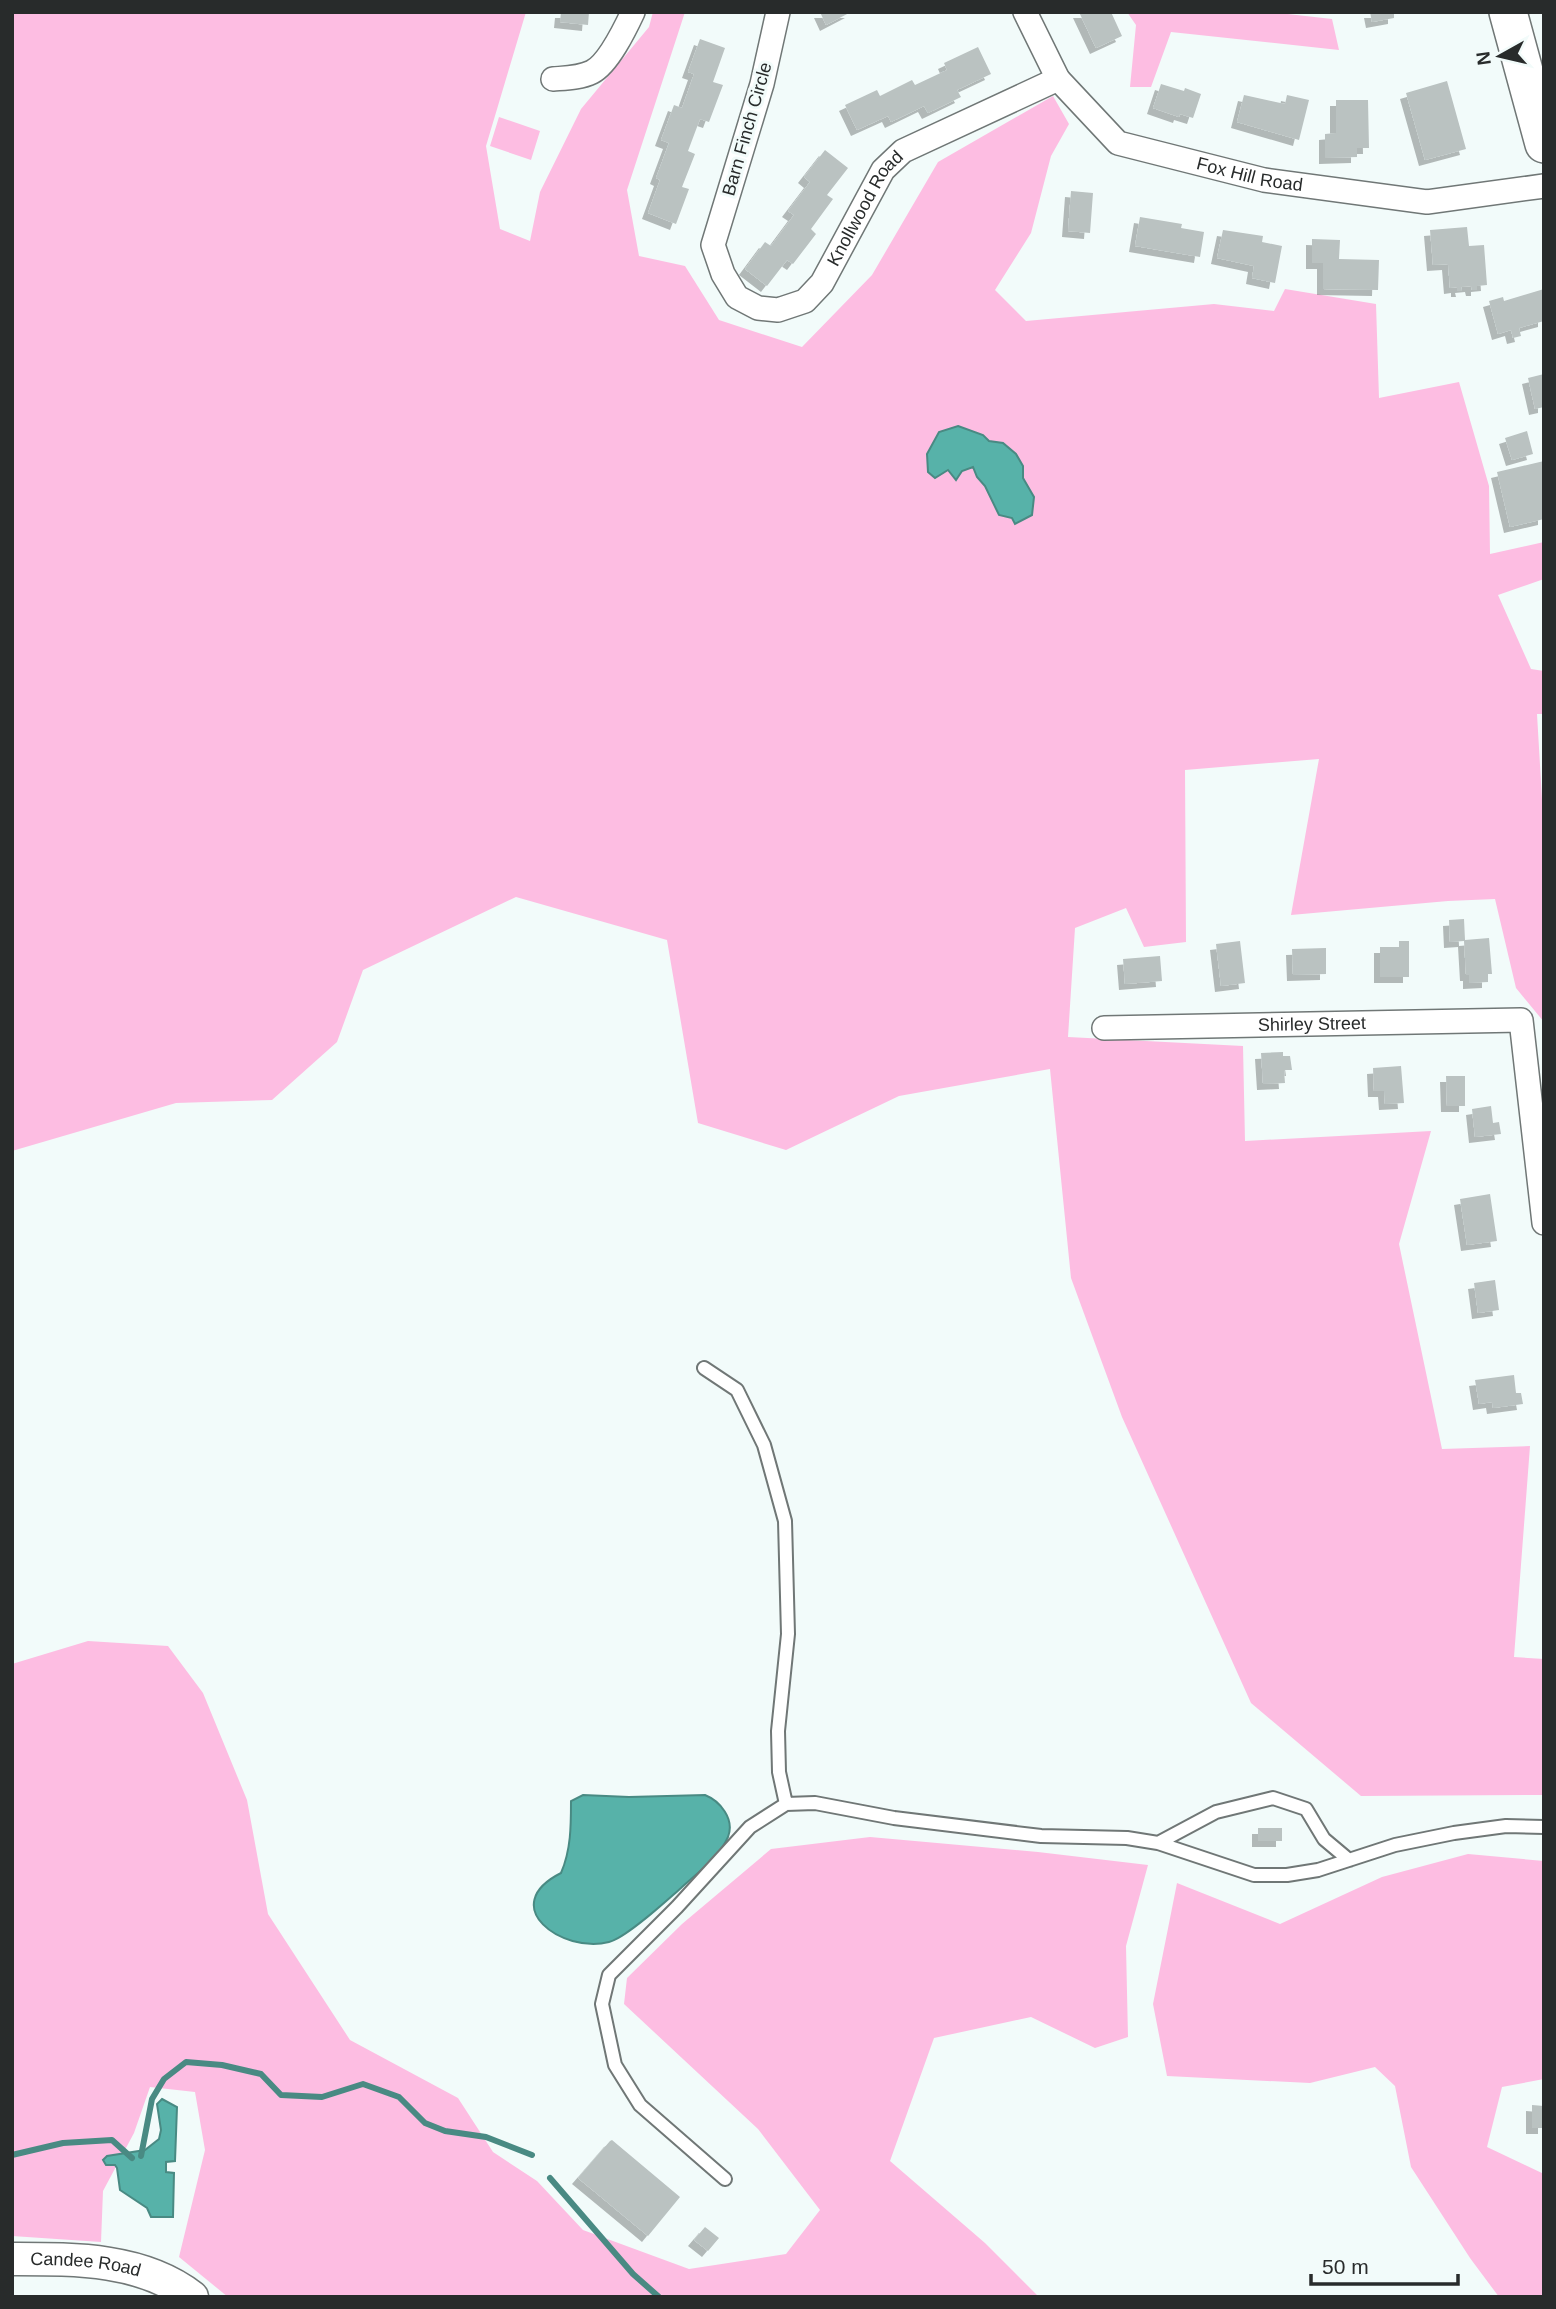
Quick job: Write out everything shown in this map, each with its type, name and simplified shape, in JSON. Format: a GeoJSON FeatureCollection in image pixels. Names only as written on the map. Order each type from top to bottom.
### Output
{"type":"FeatureCollection","features":[{"type":"Feature","properties":{"kind":"main road"},"geometry":{"type":"LineString","coordinates":[[1508,12],[1544,144]]}},
{"type":"Feature","properties":{"kind":"street"},"geometry":{"type":"LineString","coordinates":[[553,79],[580,77],[594,72],[607,58],[633,12]]}},
{"type":"Feature","properties":{"kind":"street","name":"Barn Finch Circle"},"geometry":{"type":"LineString","coordinates":[[713,245],[762,84],[778,12]]}},
{"type":"Feature","properties":{"kind":"street","name":"Fox Hill Road"},"geometry":{"type":"LineString","coordinates":[[1025,12],[1058,79],[1118,143],[1264,180],[1427,202],[1544,186]]}},
{"type":"Feature","properties":{"kind":"street","name":"Knollwood Road"},"geometry":{"type":"LineString","coordinates":[[713,245],[723,274],[737,297],[758,308],[778,310],[805,301],[822,283],[883,170],[903,151],[1058,79]]}},
{"type":"Feature","properties":{"kind":"street","name":"Shirley Street"},"geometry":{"type":"LineString","coordinates":[[1104,1028],[1521,1020],[1539,1154]]}},
{"type":"Feature","properties":{"kind":"street"},"geometry":{"type":"LineString","coordinates":[[1539,1154],[1544,1223]]}},
{"type":"Feature","properties":{"kind":"street","name":"Candee Road"},"geometry":{"type":"LineString","coordinates":[[12,2259],[90,2261],[139,2270],[192,2297]]}},
{"type":"Feature","properties":{"kind":"lane"},"geometry":{"type":"LineString","coordinates":[[704,1368],[737,1390],[764,1445],[785,1521],[788,1634],[778,1731],[779,1772],[786,1804]]}},
{"type":"Feature","properties":{"kind":"lane"},"geometry":{"type":"LineString","coordinates":[[1158,1843],[1216,1812],[1273,1798],[1306,1809],[1324,1839],[1349,1860]]}},
{"type":"Feature","properties":{"kind":"lane"},"geometry":{"type":"LineString","coordinates":[[725,2179],[640,2105],[615,2065],[602,2004],[609,1975],[677,1907],[750,1827],[786,1804],[815,1803],[894,1818],[1041,1836],[1127,1838],[1158,1843],[1254,1875],[1287,1875],[1318,1870],[1395,1845],[1454,1833],[1506,1826],[1544,1827]]}},
{"type":"Feature","properties":{"kind":"shaded area"},"geometry":{"type":"Polygon","coordinates":[[[12,12],[526,12],[486,146],[500,229],[530,241],[540,192],[581,109],[649,27],[653,12],[685,12],[627,190],[639,256],[685,266],[719,320],[802,347],[872,275],[938,162],[1053,96],[1069,124],[1051,156],[1031,233],[995,290],[1026,321],[1214,304],[1274,311],[1285,289],[1376,304],[1379,398],[1459,382],[1489,486],[1490,554],[1544,542],[1544,579],[1498,595],[1531,669],[1544,671],[1544,714],[1537,714],[1544,833],[1544,1022],[1516,988],[1495,899],[1291,915],[1319,759],[1185,770],[1186,942],[1144,947],[1126,908],[1075,928],[1068,1037],[1243,1046],[1245,1141],[1431,1131],[1399,1244],[1442,1449],[1530,1446],[1514,1657],[1544,1659],[1544,1795],[1361,1796],[1251,1703],[1122,1417],[1071,1278],[1050,1069],[899,1096],[786,1150],[698,1123],[667,940],[516,897],[363,970],[337,1042],[272,1100],[176,1103],[12,1151],[12,12]]]}},
{"type":"Feature","properties":{"kind":"shaded area"},"geometry":{"type":"Polygon","coordinates":[[[1127,12],[1270,12],[1332,19],[1339,50],[1171,32],[1151,87],[1130,87],[1136,25],[1127,12]]]}},
{"type":"Feature","properties":{"kind":"shaded area"},"geometry":{"type":"Polygon","coordinates":[[[499,117],[540,131],[531,160],[490,146],[499,117]]]}},
{"type":"Feature","properties":{"kind":"shaded area"},"geometry":{"type":"Polygon","coordinates":[[[88,1641],[168,1646],[203,1693],[247,1800],[268,1914],[350,2040],[458,2098],[493,2152],[537,2181],[583,2230],[689,2269],[786,2254],[820,2210],[758,2129],[624,2004],[627,1978],[682,1924],[771,1849],[870,1837],[1148,1865],[1126,1946],[1128,2037],[1095,2048],[1031,2017],[934,2038],[890,2161],[985,2243],[1039,2297],[228,2297],[179,2257],[205,2150],[195,2092],[150,2087],[134,2133],[103,2191],[101,2242],[12,2236],[12,1664],[88,1641]]]}},
{"type":"Feature","properties":{"kind":"shaded area"},"geometry":{"type":"Polygon","coordinates":[[[1468,1854],[1544,1861],[1544,2079],[1502,2087],[1487,2147],[1544,2174],[1544,2297],[1499,2297],[1470,2258],[1411,2167],[1395,2086],[1375,2067],[1310,2083],[1167,2076],[1153,2004],[1177,1883],[1280,1924],[1382,1877],[1468,1854]]]}},
{"type":"Feature","properties":{"kind":"water"},"geometry":{"type":"Polygon","coordinates":[[[958,426],[983,435],[989,441],[1003,443],[1016,454],[1023,466],[1023,478],[1034,497],[1032,515],[1015,524],[1012,518],[999,515],[973,467],[962,471],[956,480],[948,470],[935,478],[928,472],[927,454],[939,432],[958,426]]]}},
{"type":"Feature","properties":{"kind":"water"},"geometry":{"type":"Polygon","coordinates":[[[583,1795],[705,1795],[725,1812],[730,1830],[724,1845],[707,1865],[625,1934],[609,1942],[591,1944],[573,1941],[556,1934],[543,1924],[535,1912],[534,1899],[542,1886],[561,1873],[569,1847],[571,1801],[583,1795]]]}},
{"type":"Feature","properties":{"kind":"water"},"geometry":{"type":"Polygon","coordinates":[[[162,2099],[177,2107],[175,2161],[166,2162],[166,2172],[174,2173],[173,2217],[151,2217],[147,2208],[120,2190],[117,2168],[115,2165],[106,2165],[103,2160],[107,2156],[145,2150],[159,2139],[161,2130],[157,2104],[162,2099]]]}},
{"type":"Feature","properties":{"kind":"building"},"geometry":{"type":"Polygon","coordinates":[[[561,12],[589,12],[588,25],[560,22],[561,12]]]}},
{"type":"Feature","properties":{"kind":"building"},"geometry":{"type":"Polygon","coordinates":[[[820,12],[851,12],[826,25],[820,12]]]}},
{"type":"Feature","properties":{"kind":"building"},"geometry":{"type":"Polygon","coordinates":[[[1079,12],[1111,12],[1122,36],[1096,48],[1079,12]]]}},
{"type":"Feature","properties":{"kind":"building"},"geometry":{"type":"Polygon","coordinates":[[[1370,12],[1394,12],[1394,18],[1372,22],[1370,12]]]}},
{"type":"Feature","properties":{"kind":"building"},"geometry":{"type":"Polygon","coordinates":[[[700,39],[725,48],[713,82],[723,85],[709,122],[700,119],[688,151],[695,154],[682,187],[689,189],[676,224],[648,213],[660,180],[656,178],[669,143],[661,140],[674,105],[682,108],[694,74],[688,72],[700,39]]]}},
{"type":"Feature","properties":{"kind":"building"},"geometry":{"type":"Polygon","coordinates":[[[978,47],[991,74],[957,90],[961,97],[928,113],[924,106],[891,122],[888,116],[857,130],[845,105],[877,90],[880,96],[912,80],[915,85],[947,70],[944,63],[978,47]]]}},
{"type":"Feature","properties":{"kind":"building"},"geometry":{"type":"Polygon","coordinates":[[[1447,81],[1466,149],[1425,160],[1406,93],[1447,81]]]}},
{"type":"Feature","properties":{"kind":"building"},"geometry":{"type":"Polygon","coordinates":[[[1161,84],[1201,94],[1193,118],[1180,114],[1179,117],[1153,108],[1161,84]]]}},
{"type":"Feature","properties":{"kind":"building"},"geometry":{"type":"Polygon","coordinates":[[[1244,95],[1285,104],[1287,95],[1309,100],[1299,140],[1237,122],[1244,95]]]}},
{"type":"Feature","properties":{"kind":"building"},"geometry":{"type":"Polygon","coordinates":[[[1336,100],[1368,100],[1369,148],[1357,148],[1357,157],[1325,158],[1325,134],[1336,133],[1336,100]]]}},
{"type":"Feature","properties":{"kind":"building"},"geometry":{"type":"Polygon","coordinates":[[[825,150],[848,168],[827,195],[833,199],[811,229],[816,234],[793,264],[787,260],[767,286],[745,269],[765,242],[771,246],[794,215],[788,211],[810,182],[804,177],[825,150]]]}},
{"type":"Feature","properties":{"kind":"building"},"geometry":{"type":"Polygon","coordinates":[[[1071,191],[1093,193],[1090,233],[1068,231],[1071,191]]]}},
{"type":"Feature","properties":{"kind":"building"},"geometry":{"type":"Polygon","coordinates":[[[1140,217],[1182,224],[1181,228],[1204,232],[1200,257],[1135,246],[1140,217]]]}},
{"type":"Feature","properties":{"kind":"building"},"geometry":{"type":"Polygon","coordinates":[[[1467,227],[1469,246],[1484,245],[1487,285],[1477,286],[1477,290],[1472,290],[1471,286],[1461,287],[1462,291],[1457,291],[1457,287],[1450,288],[1448,264],[1433,265],[1430,230],[1467,227]]]}},
{"type":"Feature","properties":{"kind":"building"},"geometry":{"type":"Polygon","coordinates":[[[1223,230],[1263,236],[1262,242],[1282,246],[1275,283],[1252,278],[1254,266],[1217,258],[1223,230]]]}},
{"type":"Feature","properties":{"kind":"building"},"geometry":{"type":"Polygon","coordinates":[[[1312,239],[1340,240],[1339,259],[1379,260],[1378,290],[1323,289],[1323,263],[1312,263],[1312,239]]]}},
{"type":"Feature","properties":{"kind":"building"},"geometry":{"type":"Polygon","coordinates":[[[1544,289],[1544,321],[1519,328],[1521,336],[1513,338],[1511,330],[1498,334],[1489,301],[1503,297],[1504,301],[1544,289]]]}},
{"type":"Feature","properties":{"kind":"building"},"geometry":{"type":"Polygon","coordinates":[[[1544,374],[1544,407],[1535,409],[1528,378],[1544,374]]]}},
{"type":"Feature","properties":{"kind":"building"},"geometry":{"type":"Polygon","coordinates":[[[1527,431],[1533,454],[1512,460],[1505,438],[1527,431]]]}},
{"type":"Feature","properties":{"kind":"building"},"geometry":{"type":"Polygon","coordinates":[[[1544,461],[1544,519],[1510,527],[1497,472],[1544,461]]]}},
{"type":"Feature","properties":{"kind":"building"},"geometry":{"type":"Polygon","coordinates":[[[1464,919],[1465,940],[1489,938],[1492,974],[1488,974],[1488,982],[1469,983],[1464,941],[1450,942],[1449,920],[1464,919]]]}},
{"type":"Feature","properties":{"kind":"building"},"geometry":{"type":"Polygon","coordinates":[[[1240,941],[1245,983],[1221,986],[1216,944],[1240,941]]]}},
{"type":"Feature","properties":{"kind":"building"},"geometry":{"type":"Polygon","coordinates":[[[1399,941],[1409,941],[1409,977],[1380,977],[1380,947],[1399,947],[1399,941]]]}},
{"type":"Feature","properties":{"kind":"building"},"geometry":{"type":"Polygon","coordinates":[[[1326,948],[1326,974],[1293,975],[1292,949],[1326,948]]]}},
{"type":"Feature","properties":{"kind":"building"},"geometry":{"type":"Polygon","coordinates":[[[1160,956],[1162,981],[1125,984],[1123,959],[1160,956]]]}},
{"type":"Feature","properties":{"kind":"building"},"geometry":{"type":"Polygon","coordinates":[[[1283,1052],[1283,1056],[1290,1056],[1292,1070],[1284,1070],[1285,1083],[1263,1084],[1261,1053],[1283,1052]]]}},
{"type":"Feature","properties":{"kind":"building"},"geometry":{"type":"Polygon","coordinates":[[[1401,1066],[1404,1103],[1385,1104],[1384,1091],[1374,1091],[1373,1068],[1401,1066]]]}},
{"type":"Feature","properties":{"kind":"building"},"geometry":{"type":"Polygon","coordinates":[[[1446,1076],[1465,1076],[1465,1106],[1447,1106],[1446,1076]]]}},
{"type":"Feature","properties":{"kind":"building"},"geometry":{"type":"Polygon","coordinates":[[[1491,1106],[1493,1123],[1499,1122],[1501,1134],[1475,1137],[1472,1109],[1491,1106]]]}},
{"type":"Feature","properties":{"kind":"building"},"geometry":{"type":"Polygon","coordinates":[[[1490,1194],[1497,1241],[1467,1245],[1460,1199],[1490,1194]]]}},
{"type":"Feature","properties":{"kind":"building"},"geometry":{"type":"Polygon","coordinates":[[[1495,1280],[1499,1310],[1478,1313],[1474,1283],[1495,1280]]]}},
{"type":"Feature","properties":{"kind":"building"},"geometry":{"type":"Polygon","coordinates":[[[1514,1375],[1516,1393],[1521,1393],[1523,1404],[1493,1408],[1492,1402],[1479,1404],[1475,1380],[1514,1375]]]}},
{"type":"Feature","properties":{"kind":"building"},"geometry":{"type":"Polygon","coordinates":[[[1258,1828],[1282,1828],[1282,1841],[1258,1841],[1258,1828]]]}},
{"type":"Feature","properties":{"kind":"building"},"geometry":{"type":"Polygon","coordinates":[[[1532,2105],[1544,2106],[1544,2128],[1532,2128],[1532,2105]]]}},
{"type":"Feature","properties":{"kind":"building"},"geometry":{"type":"Polygon","coordinates":[[[612,2140],[680,2197],[648,2236],[578,2178],[612,2140]]]}},
{"type":"Feature","properties":{"kind":"building"},"geometry":{"type":"Polygon","coordinates":[[[705,2227],[719,2238],[708,2251],[694,2240],[705,2227]]]}},
{"type":"Feature","properties":{"kind":"waterway"},"geometry":{"type":"LineString","coordinates":[[141,2156],[152,2099],[164,2079],[186,2062],[222,2065],[261,2074],[281,2095],[322,2097],[363,2084],[399,2097],[425,2123],[445,2131],[486,2137],[532,2155]]}},
{"type":"Feature","properties":{"kind":"waterway"},"geometry":{"type":"LineString","coordinates":[[12,2155],[63,2143],[112,2140],[132,2158]]}},
{"type":"Feature","properties":{"kind":"waterway"},"geometry":{"type":"LineString","coordinates":[[550,2178],[633,2274],[659,2297]]}}]}
